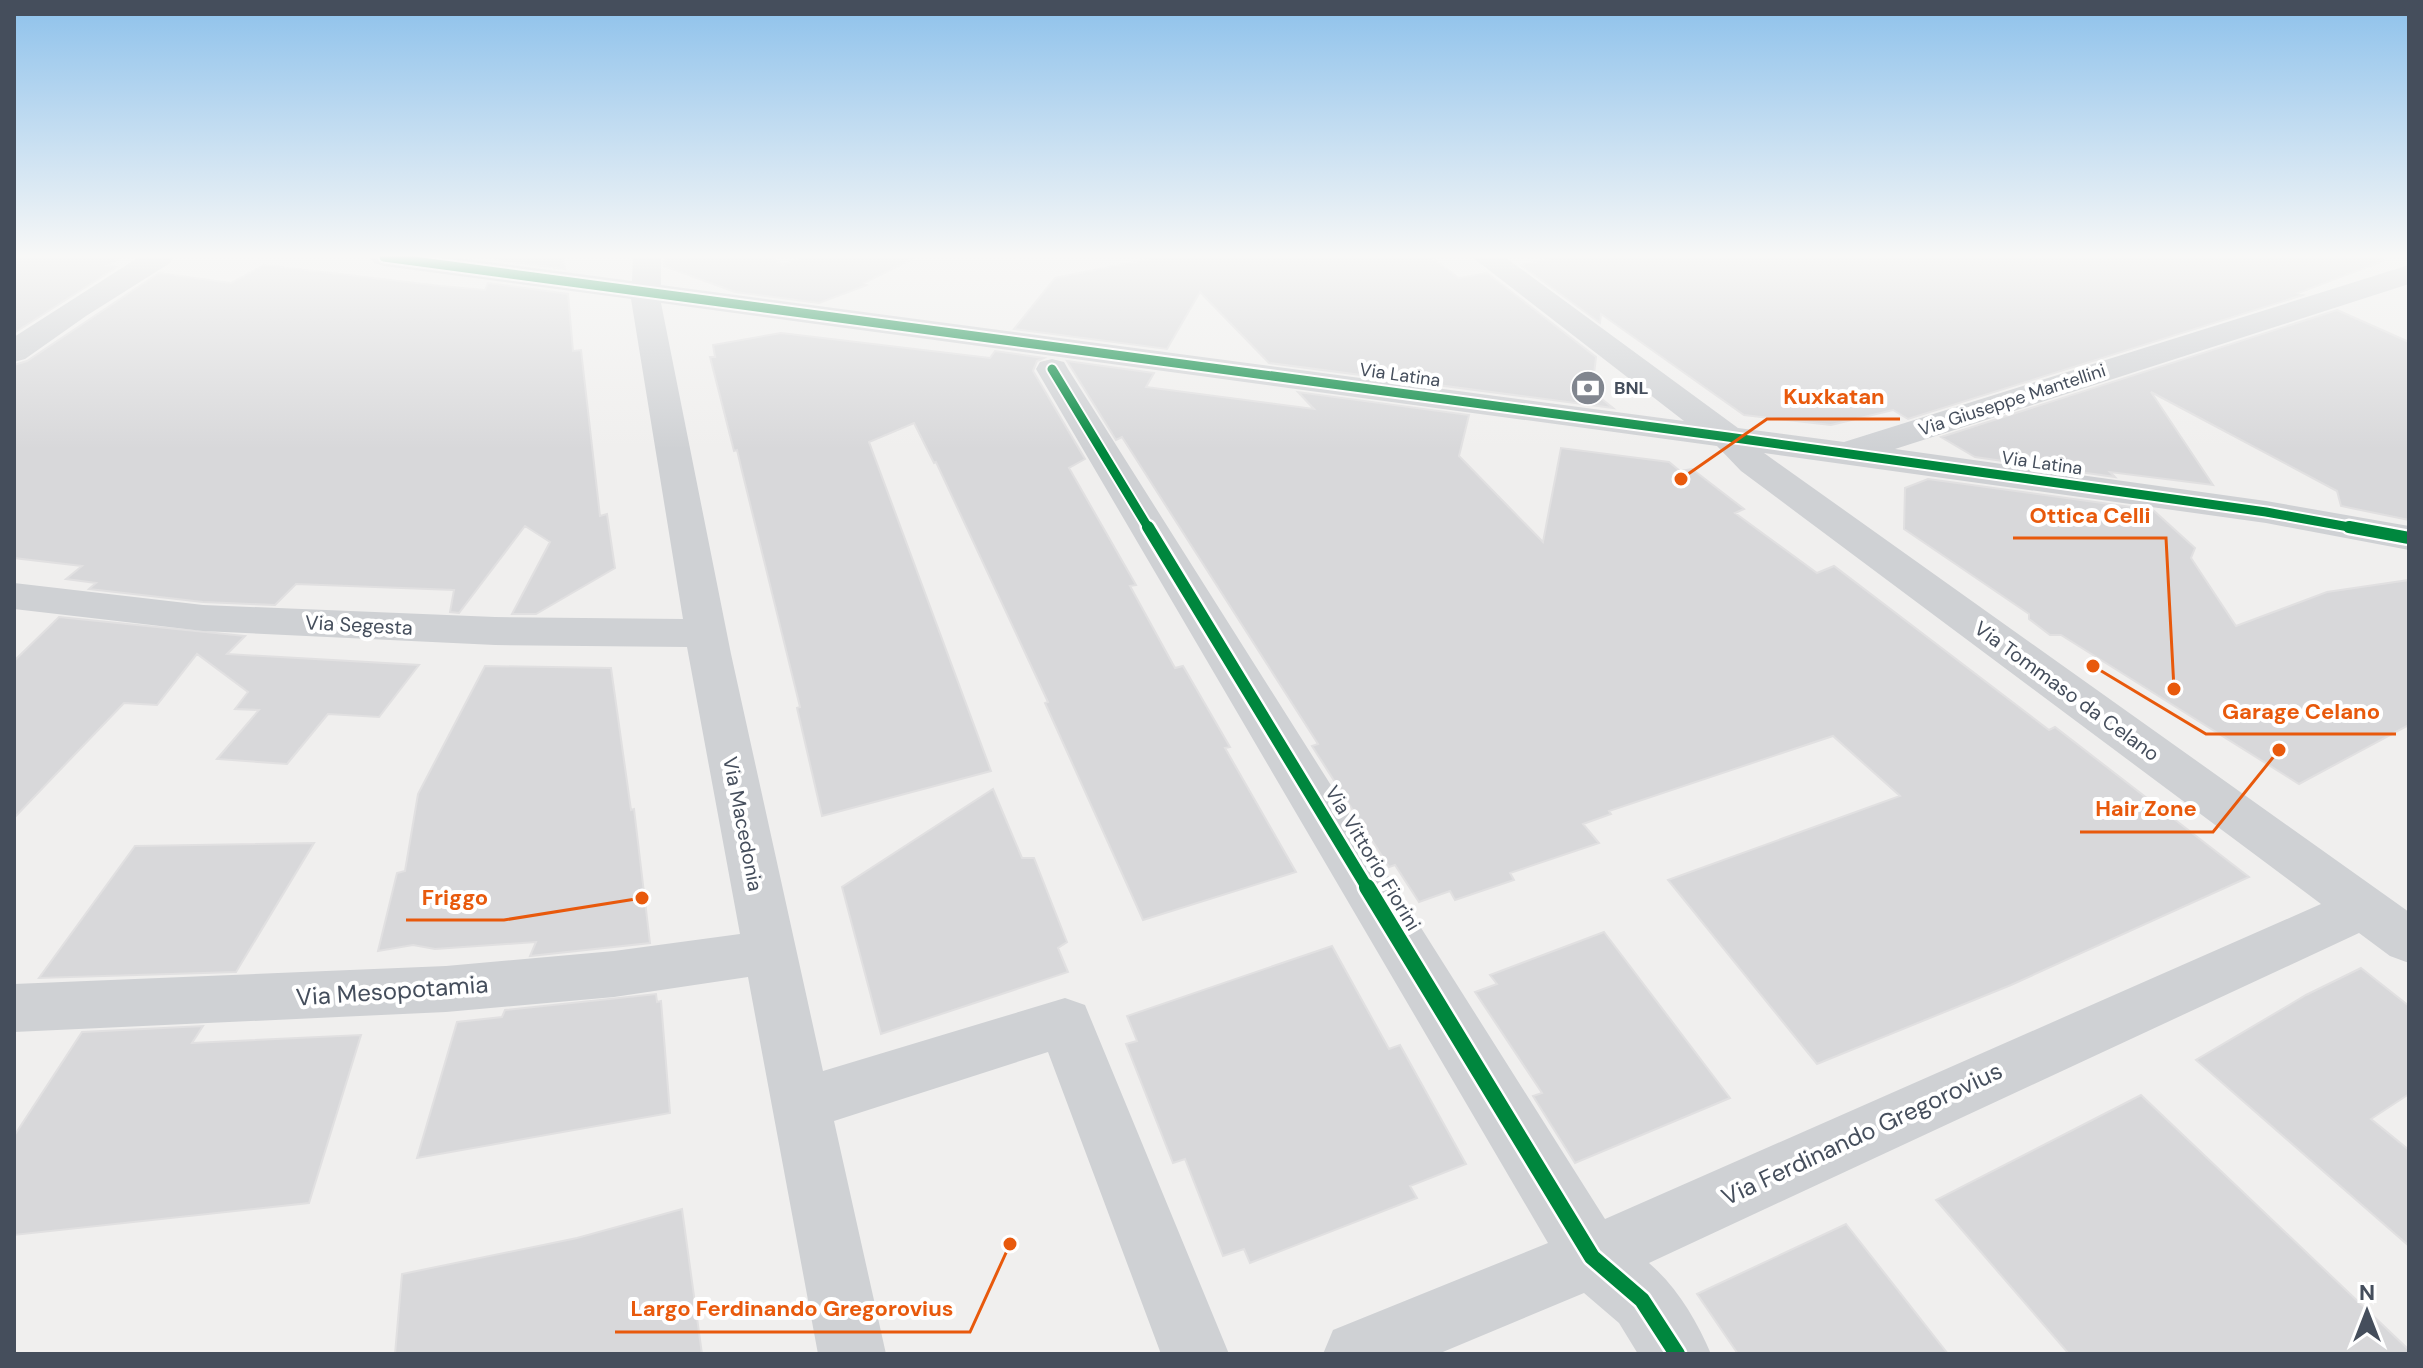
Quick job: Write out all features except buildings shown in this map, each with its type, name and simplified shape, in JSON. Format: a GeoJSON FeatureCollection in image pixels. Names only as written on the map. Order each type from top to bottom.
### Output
{"type":"FeatureCollection","features":[{"type":"Feature","properties":{"kind":"street"},"geometry":{"type":"LineString","coordinates":[[14,352],[58,321]]}},
{"type":"Feature","properties":{"kind":"street","name":"Via Macedonia"},"geometry":{"type":"LineString","coordinates":[[654,321],[706,633],[852,1354]]}},
{"type":"Feature","properties":{"kind":"street","name":"Via Latina"},"geometry":{"type":"LineString","coordinates":[[957,321],[1844,454],[2266,512],[2409,538]]}},
{"type":"Feature","properties":{"kind":"street","name":"Via Tommaso da Celano"},"geometry":{"type":"LineString","coordinates":[[1572,321],[1728,437],[1754,463],[2409,941]]}},
{"type":"Feature","properties":{"kind":"street","name":"Via Giuseppe Mantellini"},"geometry":{"type":"LineString","coordinates":[[1844,454],[2262,321]]}},
{"type":"Feature","properties":{"kind":"street","name":"Via Vittorio Fiorini"},"geometry":{"type":"LineString","coordinates":[[1052,369],[1592,1257],[1642,1300],[1677,1354]]}},
{"type":"Feature","properties":{"kind":"street","name":"Via Segesta"},"geometry":{"type":"LineString","coordinates":[[14,596],[233,619],[440,629],[706,633]]}},
{"type":"Feature","properties":{"kind":"street","name":"Via Ferdinando Gregorovius"},"geometry":{"type":"LineString","coordinates":[[1357,1354],[1592,1257],[2364,908]]}},
{"type":"Feature","properties":{"kind":"street","name":"Via Mesopotamia"},"geometry":{"type":"LineString","coordinates":[[14,1008],[416,992],[614,974],[769,952]]}},
{"type":"Feature","properties":{"kind":"street"},"geometry":{"type":"LineString","coordinates":[[800,1105],[1065,1022],[1195,1354]]}},
{"type":"Feature","properties":{"kind":"cycle path"},"geometry":{"type":"LineString","coordinates":[[861,321],[2266,512],[2409,538]]}},
{"type":"Feature","properties":{"kind":"cycle path"},"geometry":{"type":"LineString","coordinates":[[1052,369],[1592,1257],[1642,1300],[1677,1354]]}},
{"type":"Feature","properties":{"kind":"place","name":"BNL"},"geometry":{"type":"Point","coordinates":[1588,388]}},
{"type":"Feature","properties":{"kind":"place","name":"Kuxkatan"},"geometry":{"type":"Point","coordinates":[1681,479]}},
{"type":"Feature","properties":{"kind":"place","name":"Garage Celano"},"geometry":{"type":"Point","coordinates":[2093,666]}},
{"type":"Feature","properties":{"kind":"place","name":"Ottica Celli"},"geometry":{"type":"Point","coordinates":[2174,689]}},
{"type":"Feature","properties":{"kind":"place","name":"Hair Zone"},"geometry":{"type":"Point","coordinates":[2279,750]}},
{"type":"Feature","properties":{"kind":"place","name":"Friggo"},"geometry":{"type":"Point","coordinates":[642,898]}},
{"type":"Feature","properties":{"kind":"place","name":"Largo Ferdinando Gregorovius"},"geometry":{"type":"Point","coordinates":[1010,1244]}}]}
